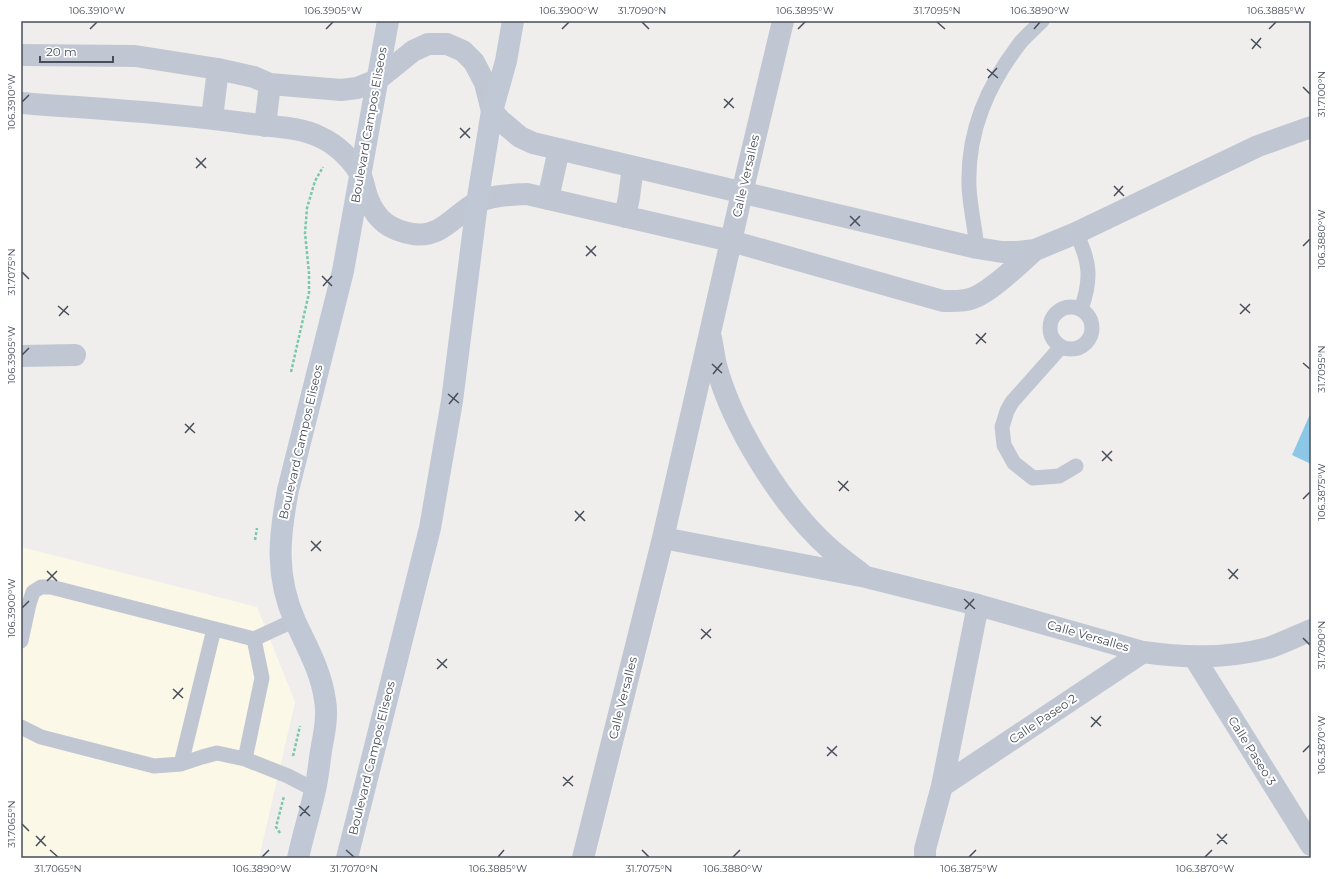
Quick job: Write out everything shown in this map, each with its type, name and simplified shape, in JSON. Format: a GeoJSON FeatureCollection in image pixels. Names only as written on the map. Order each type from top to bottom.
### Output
{"type":"FeatureCollection","features":[{"type":"Feature","properties":{"kind":"main road","name":"Boulevard Campos Eliseos"},"geometry":{"type":"LineString","coordinates":[[298,858],[315,790],[325,726],[325,702],[319,672],[287,600],[282,576],[280,550],[282,525],[288,490],[343,271],[388,21]]}},
{"type":"Feature","properties":{"kind":"main road","name":"Boulevard Campos Eliseos"},"geometry":{"type":"LineString","coordinates":[[347,858],[430,528],[452,401],[477,203],[492,111],[506,61],[513,21]]}},
{"type":"Feature","properties":{"kind":"street","name":"Calle Versalles"},"geometry":{"type":"LineString","coordinates":[[583,858],[663,538],[783,21]]}},
{"type":"Feature","properties":{"kind":"street"},"geometry":{"type":"LineString","coordinates":[[21,55],[135,56],[218,69],[254,77],[270,84],[324,90],[341,90],[357,88],[377,80],[413,51],[428,44],[447,44],[463,51],[474,62],[485,83],[492,111],[501,121],[520,137],[533,143],[977,248],[1002,252],[1035,250],[1076,233],[1258,146],[1311,126]]}},
{"type":"Feature","properties":{"kind":"street"},"geometry":{"type":"LineString","coordinates":[[212,118],[218,69]]}},
{"type":"Feature","properties":{"kind":"street"},"geometry":{"type":"LineString","coordinates":[[265,126],[270,84]]}},
{"type":"Feature","properties":{"kind":"street"},"geometry":{"type":"LineString","coordinates":[[21,103],[212,118],[303,131],[320,137],[345,154],[361,176],[368,199],[377,216],[388,226],[401,232],[416,234],[431,232],[445,227],[460,214],[477,203],[511,194],[527,194],[731,241],[942,301],[961,301],[974,298],[990,288],[1035,250]]}},
{"type":"Feature","properties":{"kind":"street"},"geometry":{"type":"LineString","coordinates":[[548,199],[559,149]]}},
{"type":"Feature","properties":{"kind":"street"},"geometry":{"type":"LineString","coordinates":[[625,217],[633,167]]}},
{"type":"Feature","properties":{"kind":"street","name":"Calle Versalles"},"geometry":{"type":"LineString","coordinates":[[710,332],[717,366],[728,400],[743,433],[761,464],[781,493],[804,522],[829,548],[866,577]]}},
{"type":"Feature","properties":{"kind":"street"},"geometry":{"type":"LineString","coordinates":[[21,356],[75,355]]}},
{"type":"Feature","properties":{"kind":"street","name":"Calle Versalles"},"geometry":{"type":"LineString","coordinates":[[663,538],[866,577],[978,605],[1143,652],[1171,656],[1194,657],[1235,655],[1268,648],[1311,630]]}},
{"type":"Feature","properties":{"kind":"street"},"geometry":{"type":"LineString","coordinates":[[925,858],[925,849],[942,786],[978,605]]}},
{"type":"Feature","properties":{"kind":"street","name":"Calle Paseo 2"},"geometry":{"type":"LineString","coordinates":[[942,786],[1143,652]]}},
{"type":"Feature","properties":{"kind":"street","name":"Calle Paseo 3"},"geometry":{"type":"LineString","coordinates":[[1194,657],[1311,845]]}},
{"type":"Feature","properties":{"kind":"lane"},"geometry":{"type":"LineString","coordinates":[[977,248],[970,188],[970,152],[976,123],[994,82],[1021,42],[1042,21]]}},
{"type":"Feature","properties":{"kind":"lane"},"geometry":{"type":"LineString","coordinates":[[1076,233],[1083,248],[1087,263],[1087,294],[1081,309]]}},
{"type":"Feature","properties":{"kind":"lane"},"geometry":{"type":"LineString","coordinates":[[1073,306],[1081,309],[1088,314],[1092,322],[1090,338],[1085,345],[1077,349],[1061,347],[1054,342],[1050,334],[1049,326],[1052,318],[1057,311],[1065,307],[1073,306]]}},
{"type":"Feature","properties":{"kind":"lane"},"geometry":{"type":"LineString","coordinates":[[1061,347],[1012,402],[1006,411],[1002,427],[1004,445],[1014,463],[1033,478],[1059,476],[1076,466]]}},
{"type":"Feature","properties":{"kind":"lane"},"geometry":{"type":"LineString","coordinates":[[21,641],[33,592],[41,587],[51,587],[254,639],[295,620]]}},
{"type":"Feature","properties":{"kind":"lane"},"geometry":{"type":"LineString","coordinates":[[181,764],[214,629]]}},
{"type":"Feature","properties":{"kind":"lane"},"geometry":{"type":"LineString","coordinates":[[245,759],[262,678],[254,639]]}},
{"type":"Feature","properties":{"kind":"lane"},"geometry":{"type":"LineString","coordinates":[[21,727],[42,737],[154,766],[181,764],[217,753],[245,759],[288,776],[315,790]]}},
{"type":"Feature","properties":{"kind":"shaded area"},"geometry":{"type":"Polygon","coordinates":[[[21,547],[257,607],[295,702],[259,858],[21,858],[21,547]]]}},
{"type":"Feature","properties":{"kind":"water"},"geometry":{"type":"Polygon","coordinates":[[[1311,412],[1311,464],[1292,455],[1311,412]]]}}]}
